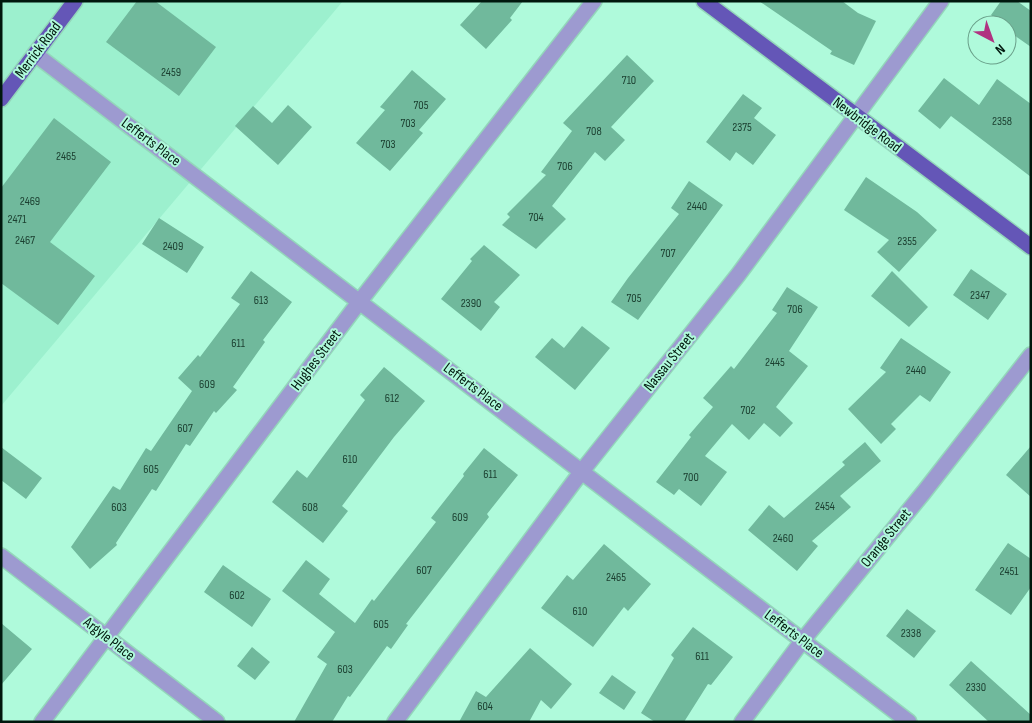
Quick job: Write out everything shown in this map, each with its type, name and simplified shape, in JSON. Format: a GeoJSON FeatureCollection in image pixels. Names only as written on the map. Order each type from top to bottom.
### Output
{"type":"FeatureCollection","features":[{"type":"Feature","properties":{"kind":"main road","name":"Merrick Road"},"geometry":{"type":"LineString","coordinates":[[3,92],[35,54],[75,1]]}},
{"type":"Feature","properties":{"kind":"main road","name":"Newbridge Road"},"geometry":{"type":"LineString","coordinates":[[704,1],[1031,247]]}},
{"type":"Feature","properties":{"kind":"street","name":"Hughes Street"},"geometry":{"type":"LineString","coordinates":[[42,722],[360,301],[594,1]]}},
{"type":"Feature","properties":{"kind":"street","name":"Nassau Street"},"geometry":{"type":"LineString","coordinates":[[395,722],[582,471],[738,275],[857,117],[941,1]]}},
{"type":"Feature","properties":{"kind":"street","name":"Lefferts Place"},"geometry":{"type":"LineString","coordinates":[[35,54],[909,722]]}},
{"type":"Feature","properties":{"kind":"street","name":"Orange Street"},"geometry":{"type":"LineString","coordinates":[[742,722],[802,640],[918,499],[1031,355]]}},
{"type":"Feature","properties":{"kind":"street","name":"Argyle Place"},"geometry":{"type":"LineString","coordinates":[[1,556],[217,722]]}},
{"type":"Feature","properties":{"kind":"shaded area"},"geometry":{"type":"Polygon","coordinates":[[[1,1],[343,1],[1,406],[1,1]]]}},
{"type":"Feature","properties":{"kind":"building"},"geometry":{"type":"Polygon","coordinates":[[[137,1],[155,1],[216,47],[179,96],[106,42],[137,1]]]}},
{"type":"Feature","properties":{"kind":"building"},"geometry":{"type":"Polygon","coordinates":[[[482,1],[523,1],[510,18],[512,20],[486,49],[460,25],[482,1]]]}},
{"type":"Feature","properties":{"kind":"building"},"geometry":{"type":"Polygon","coordinates":[[[759,1],[842,1],[858,13],[876,21],[854,65],[830,54],[832,51],[759,1]]]}},
{"type":"Feature","properties":{"kind":"building"},"geometry":{"type":"Polygon","coordinates":[[[1001,1],[1017,1],[1031,11],[1031,47],[1017,37],[1017,15],[991,15],[1001,1]]]}},
{"type":"Feature","properties":{"kind":"building"},"geometry":{"type":"Polygon","coordinates":[[[627,55],[654,81],[611,127],[625,140],[605,161],[595,152],[552,206],[566,219],[536,249],[502,225],[510,217],[507,214],[546,175],[541,172],[572,131],[563,123],[627,55]]]}},
{"type":"Feature","properties":{"kind":"building"},"geometry":{"type":"Polygon","coordinates":[[[412,70],[446,99],[419,130],[423,133],[390,171],[356,143],[385,110],[380,107],[412,70]]]}},
{"type":"Feature","properties":{"kind":"building"},"geometry":{"type":"Polygon","coordinates":[[[944,78],[979,105],[997,79],[1031,104],[1031,177],[951,116],[940,129],[918,111],[944,78]]]}},
{"type":"Feature","properties":{"kind":"building"},"geometry":{"type":"Polygon","coordinates":[[[743,94],[762,108],[754,118],[776,135],[753,165],[736,152],[730,161],[706,142],[743,94]]]}},
{"type":"Feature","properties":{"kind":"building"},"geometry":{"type":"Polygon","coordinates":[[[288,105],[312,127],[278,165],[235,126],[253,106],[272,123],[288,105]]]}},
{"type":"Feature","properties":{"kind":"building"},"geometry":{"type":"Polygon","coordinates":[[[54,118],[111,162],[50,242],[95,276],[58,325],[1,283],[1,188],[54,118]]]}},
{"type":"Feature","properties":{"kind":"building"},"geometry":{"type":"Polygon","coordinates":[[[866,177],[917,212],[937,230],[899,272],[877,252],[889,240],[844,210],[866,177]]]}},
{"type":"Feature","properties":{"kind":"building"},"geometry":{"type":"Polygon","coordinates":[[[689,181],[723,205],[638,320],[611,302],[679,214],[671,208],[689,181]]]}},
{"type":"Feature","properties":{"kind":"building"},"geometry":{"type":"Polygon","coordinates":[[[159,218],[204,247],[187,273],[142,244],[159,218]]]}},
{"type":"Feature","properties":{"kind":"building"},"geometry":{"type":"Polygon","coordinates":[[[484,245],[520,275],[494,302],[500,307],[481,331],[441,299],[472,261],[470,259],[484,245]]]}},
{"type":"Feature","properties":{"kind":"building"},"geometry":{"type":"Polygon","coordinates":[[[971,269],[1007,294],[988,320],[953,295],[971,269]]]}},
{"type":"Feature","properties":{"kind":"building"},"geometry":{"type":"Polygon","coordinates":[[[251,271],[292,302],[263,340],[265,342],[233,387],[237,390],[216,413],[214,411],[190,446],[186,444],[156,491],[152,489],[116,543],[117,545],[90,569],[71,547],[113,486],[120,490],[146,448],[151,451],[192,391],[178,378],[198,355],[200,357],[240,304],[231,298],[251,271]]]}},
{"type":"Feature","properties":{"kind":"building"},"geometry":{"type":"Polygon","coordinates":[[[892,271],[928,307],[909,327],[871,296],[892,271]]]}},
{"type":"Feature","properties":{"kind":"building"},"geometry":{"type":"Polygon","coordinates":[[[787,287],[818,307],[789,351],[808,366],[776,407],[793,423],[780,437],[764,423],[749,440],[732,424],[705,456],[727,472],[701,506],[679,489],[674,495],[656,482],[691,437],[689,435],[713,407],[703,398],[731,366],[734,369],[777,313],[772,310],[787,287]]]}},
{"type":"Feature","properties":{"kind":"building"},"geometry":{"type":"Polygon","coordinates":[[[582,326],[610,348],[575,390],[535,357],[552,338],[564,348],[582,326]]]}},
{"type":"Feature","properties":{"kind":"building"},"geometry":{"type":"Polygon","coordinates":[[[901,338],[951,372],[930,402],[920,395],[891,424],[896,429],[881,444],[848,409],[886,372],[880,368],[901,338]]]}},
{"type":"Feature","properties":{"kind":"building"},"geometry":{"type":"Polygon","coordinates":[[[384,367],[425,401],[394,437],[342,506],[348,511],[323,543],[272,502],[297,470],[307,478],[365,400],[360,395],[384,367]]]}},
{"type":"Feature","properties":{"kind":"building"},"geometry":{"type":"Polygon","coordinates":[[[865,442],[881,461],[840,496],[851,507],[812,541],[818,546],[797,571],[748,530],[769,505],[784,518],[845,465],[842,462],[865,442]]]}},
{"type":"Feature","properties":{"kind":"building"},"geometry":{"type":"Polygon","coordinates":[[[1031,446],[1031,497],[1006,475],[1031,446]]]}},
{"type":"Feature","properties":{"kind":"building"},"geometry":{"type":"Polygon","coordinates":[[[1,447],[42,478],[26,499],[1,480],[1,447]]]}},
{"type":"Feature","properties":{"kind":"building"},"geometry":{"type":"Polygon","coordinates":[[[484,448],[518,475],[487,514],[489,517],[406,624],[408,625],[391,649],[387,646],[350,697],[348,696],[332,722],[294,722],[327,664],[317,657],[335,632],[282,591],[306,560],[330,579],[319,594],[355,623],[372,599],[374,601],[436,522],[431,518],[484,448]]]}},
{"type":"Feature","properties":{"kind":"building"},"geometry":{"type":"Polygon","coordinates":[[[1008,543],[1031,559],[1031,587],[1011,615],[975,590],[1008,543]]]}},
{"type":"Feature","properties":{"kind":"building"},"geometry":{"type":"Polygon","coordinates":[[[604,544],[651,584],[628,611],[624,607],[593,647],[541,608],[567,575],[573,580],[604,544]]]}},
{"type":"Feature","properties":{"kind":"building"},"geometry":{"type":"Polygon","coordinates":[[[223,565],[271,599],[252,627],[204,592],[223,565]]]}},
{"type":"Feature","properties":{"kind":"building"},"geometry":{"type":"Polygon","coordinates":[[[907,609],[936,631],[914,658],[886,636],[907,609]]]}},
{"type":"Feature","properties":{"kind":"building"},"geometry":{"type":"Polygon","coordinates":[[[1,623],[32,649],[1,685],[1,623]]]}},
{"type":"Feature","properties":{"kind":"building"},"geometry":{"type":"Polygon","coordinates":[[[693,627],[733,657],[711,685],[708,684],[684,722],[655,722],[641,713],[674,658],[671,655],[693,627]]]}},
{"type":"Feature","properties":{"kind":"building"},"geometry":{"type":"Polygon","coordinates":[[[252,647],[270,662],[255,680],[237,666],[252,647]]]}},
{"type":"Feature","properties":{"kind":"building"},"geometry":{"type":"Polygon","coordinates":[[[530,648],[572,684],[551,709],[541,700],[529,722],[459,722],[476,691],[486,697],[530,648]]]}},
{"type":"Feature","properties":{"kind":"building"},"geometry":{"type":"Polygon","coordinates":[[[971,661],[1031,715],[1031,722],[989,722],[949,685],[971,661]]]}},
{"type":"Feature","properties":{"kind":"building"},"geometry":{"type":"Polygon","coordinates":[[[612,675],[636,692],[624,710],[599,693],[612,675]]]}}]}
